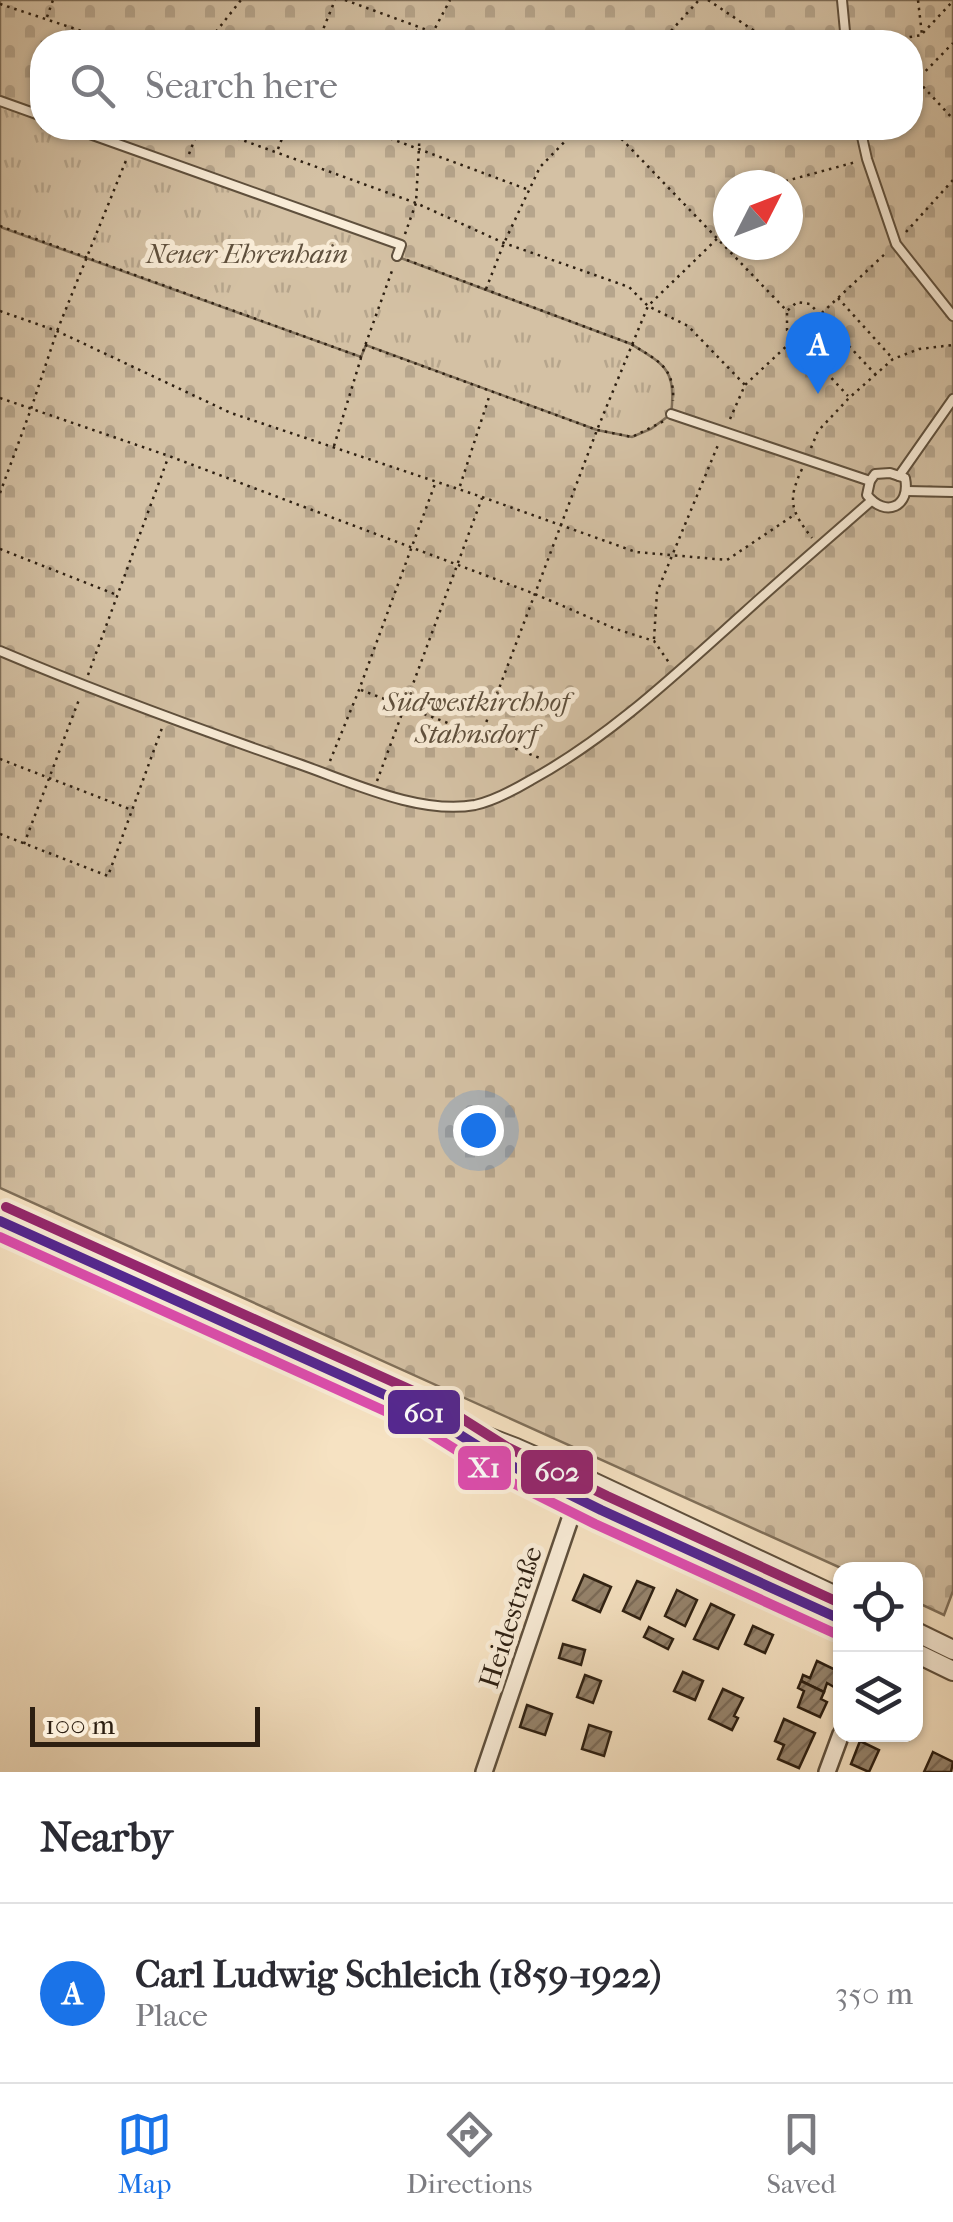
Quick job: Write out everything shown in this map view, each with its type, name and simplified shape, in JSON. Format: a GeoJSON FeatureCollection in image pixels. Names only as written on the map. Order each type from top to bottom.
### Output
{"type":"FeatureCollection","features":[{"type":"Feature","properties":{"kind":"street"},"geometry":{"type":"LineString","coordinates":[[0,1221],[426,1413],[584,1478],[833,1595]]}},
{"type":"Feature","properties":{"kind":"street"},"geometry":{"type":"LineString","coordinates":[[426,1413],[500,1460],[576,1498],[833,1616]]}},
{"type":"Feature","properties":{"kind":"street","name":"Heidestraße"},"geometry":{"type":"LineString","coordinates":[[484,1772],[584,1478]]}},
{"type":"Feature","properties":{"kind":"street"},"geometry":{"type":"LineString","coordinates":[[923,1635],[953,1650]]}},
{"type":"Feature","properties":{"kind":"street"},"geometry":{"type":"LineString","coordinates":[[923,1657],[953,1671]]}},
{"type":"Feature","properties":{"kind":"street"},"geometry":{"type":"LineString","coordinates":[[826,1772],[838,1742]]}},
{"type":"Feature","properties":{"kind":"lane"},"geometry":{"type":"LineString","coordinates":[[842,0],[845,30]]}},
{"type":"Feature","properties":{"kind":"lane"},"geometry":{"type":"LineString","coordinates":[[0,101],[30,112]]}},
{"type":"Feature","properties":{"kind":"lane"},"geometry":{"type":"LineString","coordinates":[[108,140],[401,245],[397,256]]}},
{"type":"Feature","properties":{"kind":"lane"},"geometry":{"type":"LineString","coordinates":[[863,140],[896,244],[953,316]]}},
{"type":"Feature","properties":{"kind":"lane"},"geometry":{"type":"LineString","coordinates":[[899,476],[953,399]]}},
{"type":"Feature","properties":{"kind":"lane"},"geometry":{"type":"LineString","coordinates":[[672,414],[870,481]]}},
{"type":"Feature","properties":{"kind":"lane"},"geometry":{"type":"LineString","coordinates":[[875,474],[905,478],[905,497],[896,506],[883,508],[867,495],[870,481],[875,474]]}},
{"type":"Feature","properties":{"kind":"lane"},"geometry":{"type":"LineString","coordinates":[[907,491],[953,492]]}},
{"type":"Feature","properties":{"kind":"lane"},"geometry":{"type":"LineString","coordinates":[[0,652],[166,718],[374,790],[416,803],[475,804],[510,792],[558,765],[677,673],[871,501]]}},
{"type":"Feature","properties":{"kind":"path"},"geometry":{"type":"LineString","coordinates":[[46,20],[53,0]]}},
{"type":"Feature","properties":{"kind":"path"},"geometry":{"type":"LineString","coordinates":[[215,30],[241,0]]}},
{"type":"Feature","properties":{"kind":"path"},"geometry":{"type":"LineString","coordinates":[[323,30],[335,0]]}},
{"type":"Feature","properties":{"kind":"path"},"geometry":{"type":"LineString","coordinates":[[345,0],[423,30]]}},
{"type":"Feature","properties":{"kind":"path"},"geometry":{"type":"LineString","coordinates":[[434,30],[450,0]]}},
{"type":"Feature","properties":{"kind":"path"},"geometry":{"type":"LineString","coordinates":[[672,30],[699,0]]}},
{"type":"Feature","properties":{"kind":"path"},"geometry":{"type":"LineString","coordinates":[[708,0],[753,30]]}},
{"type":"Feature","properties":{"kind":"path"},"geometry":{"type":"LineString","coordinates":[[918,0],[922,30]]}},
{"type":"Feature","properties":{"kind":"path"},"geometry":{"type":"LineString","coordinates":[[923,33],[953,1]]}},
{"type":"Feature","properties":{"kind":"path"},"geometry":{"type":"LineString","coordinates":[[0,4],[77,30]]}},
{"type":"Feature","properties":{"kind":"path"},"geometry":{"type":"LineString","coordinates":[[923,74],[953,43]]}},
{"type":"Feature","properties":{"kind":"path"},"geometry":{"type":"LineString","coordinates":[[923,87],[953,120]]}},
{"type":"Feature","properties":{"kind":"path"},"geometry":{"type":"LineString","coordinates":[[0,493],[57,331],[134,140]]}},
{"type":"Feature","properties":{"kind":"path"},"geometry":{"type":"LineString","coordinates":[[184,167],[194,140]]}},
{"type":"Feature","properties":{"kind":"path"},"geometry":{"type":"LineString","coordinates":[[242,140],[416,203],[504,243],[629,288],[648,306],[688,326],[745,385]]}},
{"type":"Feature","properties":{"kind":"path"},"geometry":{"type":"LineString","coordinates":[[276,152],[281,140]]}},
{"type":"Feature","properties":{"kind":"path"},"geometry":{"type":"LineString","coordinates":[[396,140],[528,190]]}},
{"type":"Feature","properties":{"kind":"path"},"geometry":{"type":"LineString","coordinates":[[401,245],[416,203],[419,140]]}},
{"type":"Feature","properties":{"kind":"path"},"geometry":{"type":"LineString","coordinates":[[485,290],[540,167],[566,140]]}},
{"type":"Feature","properties":{"kind":"path"},"geometry":{"type":"LineString","coordinates":[[621,140],[713,236]]}},
{"type":"Feature","properties":{"kind":"path"},"geometry":{"type":"LineString","coordinates":[[803,176],[868,159]]}},
{"type":"Feature","properties":{"kind":"path"},"geometry":{"type":"LineString","coordinates":[[654,641],[657,592],[745,385],[896,244],[953,180]]}},
{"type":"Feature","properties":{"kind":"path"},"geometry":{"type":"LineString","coordinates":[[0,226],[361,357]]}},
{"type":"Feature","properties":{"kind":"path"},"geometry":{"type":"LineString","coordinates":[[481,736],[648,306],[713,244]]}},
{"type":"Feature","properties":{"kind":"path"},"geometry":{"type":"LineString","coordinates":[[333,448],[365,345],[397,256],[632,344],[664,364],[674,395],[672,414],[632,437],[597,430],[365,345]]}},
{"type":"Feature","properties":{"kind":"path"},"geometry":{"type":"LineString","coordinates":[[737,260],[787,311],[787,330],[850,398]]}},
{"type":"Feature","properties":{"kind":"path"},"geometry":{"type":"LineString","coordinates":[[837,297],[893,359]]}},
{"type":"Feature","properties":{"kind":"path"},"geometry":{"type":"LineString","coordinates":[[787,311],[797,302],[810,304],[876,375]]}},
{"type":"Feature","properties":{"kind":"path"},"geometry":{"type":"LineString","coordinates":[[0,311],[57,331],[231,413],[636,552],[727,560],[794,516]]}},
{"type":"Feature","properties":{"kind":"path"},"geometry":{"type":"LineString","coordinates":[[820,546],[794,516],[794,487],[818,430],[893,359],[920,349],[953,345]]}},
{"type":"Feature","properties":{"kind":"path"},"geometry":{"type":"LineString","coordinates":[[459,489],[490,392]]}},
{"type":"Feature","properties":{"kind":"path"},"geometry":{"type":"LineString","coordinates":[[0,398],[412,546],[654,641],[677,673]]}},
{"type":"Feature","properties":{"kind":"path"},"geometry":{"type":"LineString","coordinates":[[24,844],[169,456]]}},
{"type":"Feature","properties":{"kind":"path"},"geometry":{"type":"LineString","coordinates":[[326,773],[436,482]]}},
{"type":"Feature","properties":{"kind":"path"},"geometry":{"type":"LineString","coordinates":[[374,790],[482,497]]}},
{"type":"Feature","properties":{"kind":"path"},"geometry":{"type":"LineString","coordinates":[[0,548],[118,595]]}},
{"type":"Feature","properties":{"kind":"path"},"geometry":{"type":"LineString","coordinates":[[359,690],[558,765]]}},
{"type":"Feature","properties":{"kind":"path"},"geometry":{"type":"LineString","coordinates":[[0,834],[108,876],[166,718]]}},
{"type":"Feature","properties":{"kind":"path"},"geometry":{"type":"LineString","coordinates":[[0,759],[132,810]]}},
{"type":"Feature","properties":{"kind":"path"},"geometry":{"type":"LineString","coordinates":[[0,1244],[456,1450]]}},
{"type":"Feature","properties":{"kind":"green space","name":"Südwestkirchhof Stahnsdorf"},"geometry":{"type":"Polygon","coordinates":[[[0,0],[953,0],[953,1591],[944,1615],[923,1605],[923,1562],[833,1564],[0,1188],[0,0]]]}},
{"type":"Feature","properties":{"kind":"green space","name":"Neuer Ehrenhain"},"geometry":{"type":"Polygon","coordinates":[[[0,101],[30,112],[30,140],[108,140],[401,245],[398,257],[631,344],[666,370],[672,387],[671,414],[632,437],[597,430],[366,345],[361,357],[0,227],[0,101]]]}},
{"type":"Feature","properties":{"kind":"building"},"geometry":{"type":"Polygon","coordinates":[[[584,1575],[611,1587],[600,1612],[573,1600],[584,1575]]]}},
{"type":"Feature","properties":{"kind":"building"},"geometry":{"type":"Polygon","coordinates":[[[637,1581],[654,1588],[640,1619],[623,1611],[637,1581]]]}},
{"type":"Feature","properties":{"kind":"building"},"geometry":{"type":"Polygon","coordinates":[[[677,1590],[697,1600],[685,1626],[665,1616],[677,1590]]]}},
{"type":"Feature","properties":{"kind":"building"},"geometry":{"type":"Polygon","coordinates":[[[711,1604],[734,1615],[718,1649],[694,1639],[711,1604]]]}},
{"type":"Feature","properties":{"kind":"building"},"geometry":{"type":"Polygon","coordinates":[[[753,1626],[773,1635],[765,1653],[745,1644],[753,1626]]]}},
{"type":"Feature","properties":{"kind":"building"},"geometry":{"type":"Polygon","coordinates":[[[649,1627],[673,1639],[668,1649],[644,1637],[649,1627]]]}},
{"type":"Feature","properties":{"kind":"building"},"geometry":{"type":"Polygon","coordinates":[[[563,1644],[585,1650],[581,1665],[559,1658],[563,1644]]]}},
{"type":"Feature","properties":{"kind":"building"},"geometry":{"type":"Polygon","coordinates":[[[817,1661],[833,1669],[833,1686],[827,1683],[824,1692],[801,1681],[803,1675],[810,1678],[817,1661]]]}},
{"type":"Feature","properties":{"kind":"building"},"geometry":{"type":"Polygon","coordinates":[[[683,1672],[703,1681],[695,1700],[674,1691],[683,1672]]]}},
{"type":"Feature","properties":{"kind":"building"},"geometry":{"type":"Polygon","coordinates":[[[585,1675],[601,1681],[593,1703],[577,1697],[585,1675]]]}},
{"type":"Feature","properties":{"kind":"building"},"geometry":{"type":"Polygon","coordinates":[[[801,1681],[824,1692],[821,1699],[827,1702],[820,1717],[798,1707],[804,1691],[798,1688],[801,1681]]]}},
{"type":"Feature","properties":{"kind":"building"},"geometry":{"type":"Polygon","coordinates":[[[723,1689],[743,1698],[732,1730],[709,1719],[723,1689]]]}},
{"type":"Feature","properties":{"kind":"building"},"geometry":{"type":"Polygon","coordinates":[[[527,1705],[552,1714],[545,1735],[520,1727],[527,1705]]]}},
{"type":"Feature","properties":{"kind":"building"},"geometry":{"type":"Polygon","coordinates":[[[784,1719],[815,1733],[799,1768],[778,1759],[784,1745],[775,1741],[784,1719]]]}},
{"type":"Feature","properties":{"kind":"building"},"geometry":{"type":"Polygon","coordinates":[[[589,1725],[611,1732],[604,1756],[582,1749],[589,1725]]]}},
{"type":"Feature","properties":{"kind":"building"},"geometry":{"type":"Polygon","coordinates":[[[860,1742],[879,1750],[869,1772],[851,1764],[860,1742]]]}},
{"type":"Feature","properties":{"kind":"building"},"geometry":{"type":"Polygon","coordinates":[[[933,1752],[953,1762],[951,1772],[924,1772],[933,1752]]]}},
{"type":"Feature","properties":{"kind":"transit line","name":"602"},"geometry":{"type":"LineString","coordinates":[[6,1207],[431,1399],[507,1447],[833,1600]]}},
{"type":"Feature","properties":{"kind":"transit line","name":"601"},"geometry":{"type":"LineString","coordinates":[[0,1221],[425,1413],[500,1460],[833,1616]]}},
{"type":"Feature","properties":{"kind":"transit line","name":"X1"},"geometry":{"type":"LineString","coordinates":[[0,1237],[418,1426],[493,1473],[595,1524],[833,1633]]}},
{"type":"Feature","properties":{"kind":"place","name":"Carl Ludwig Schleich (1859-1922)"},"geometry":{"type":"Point","coordinates":[818,394]}}]}
